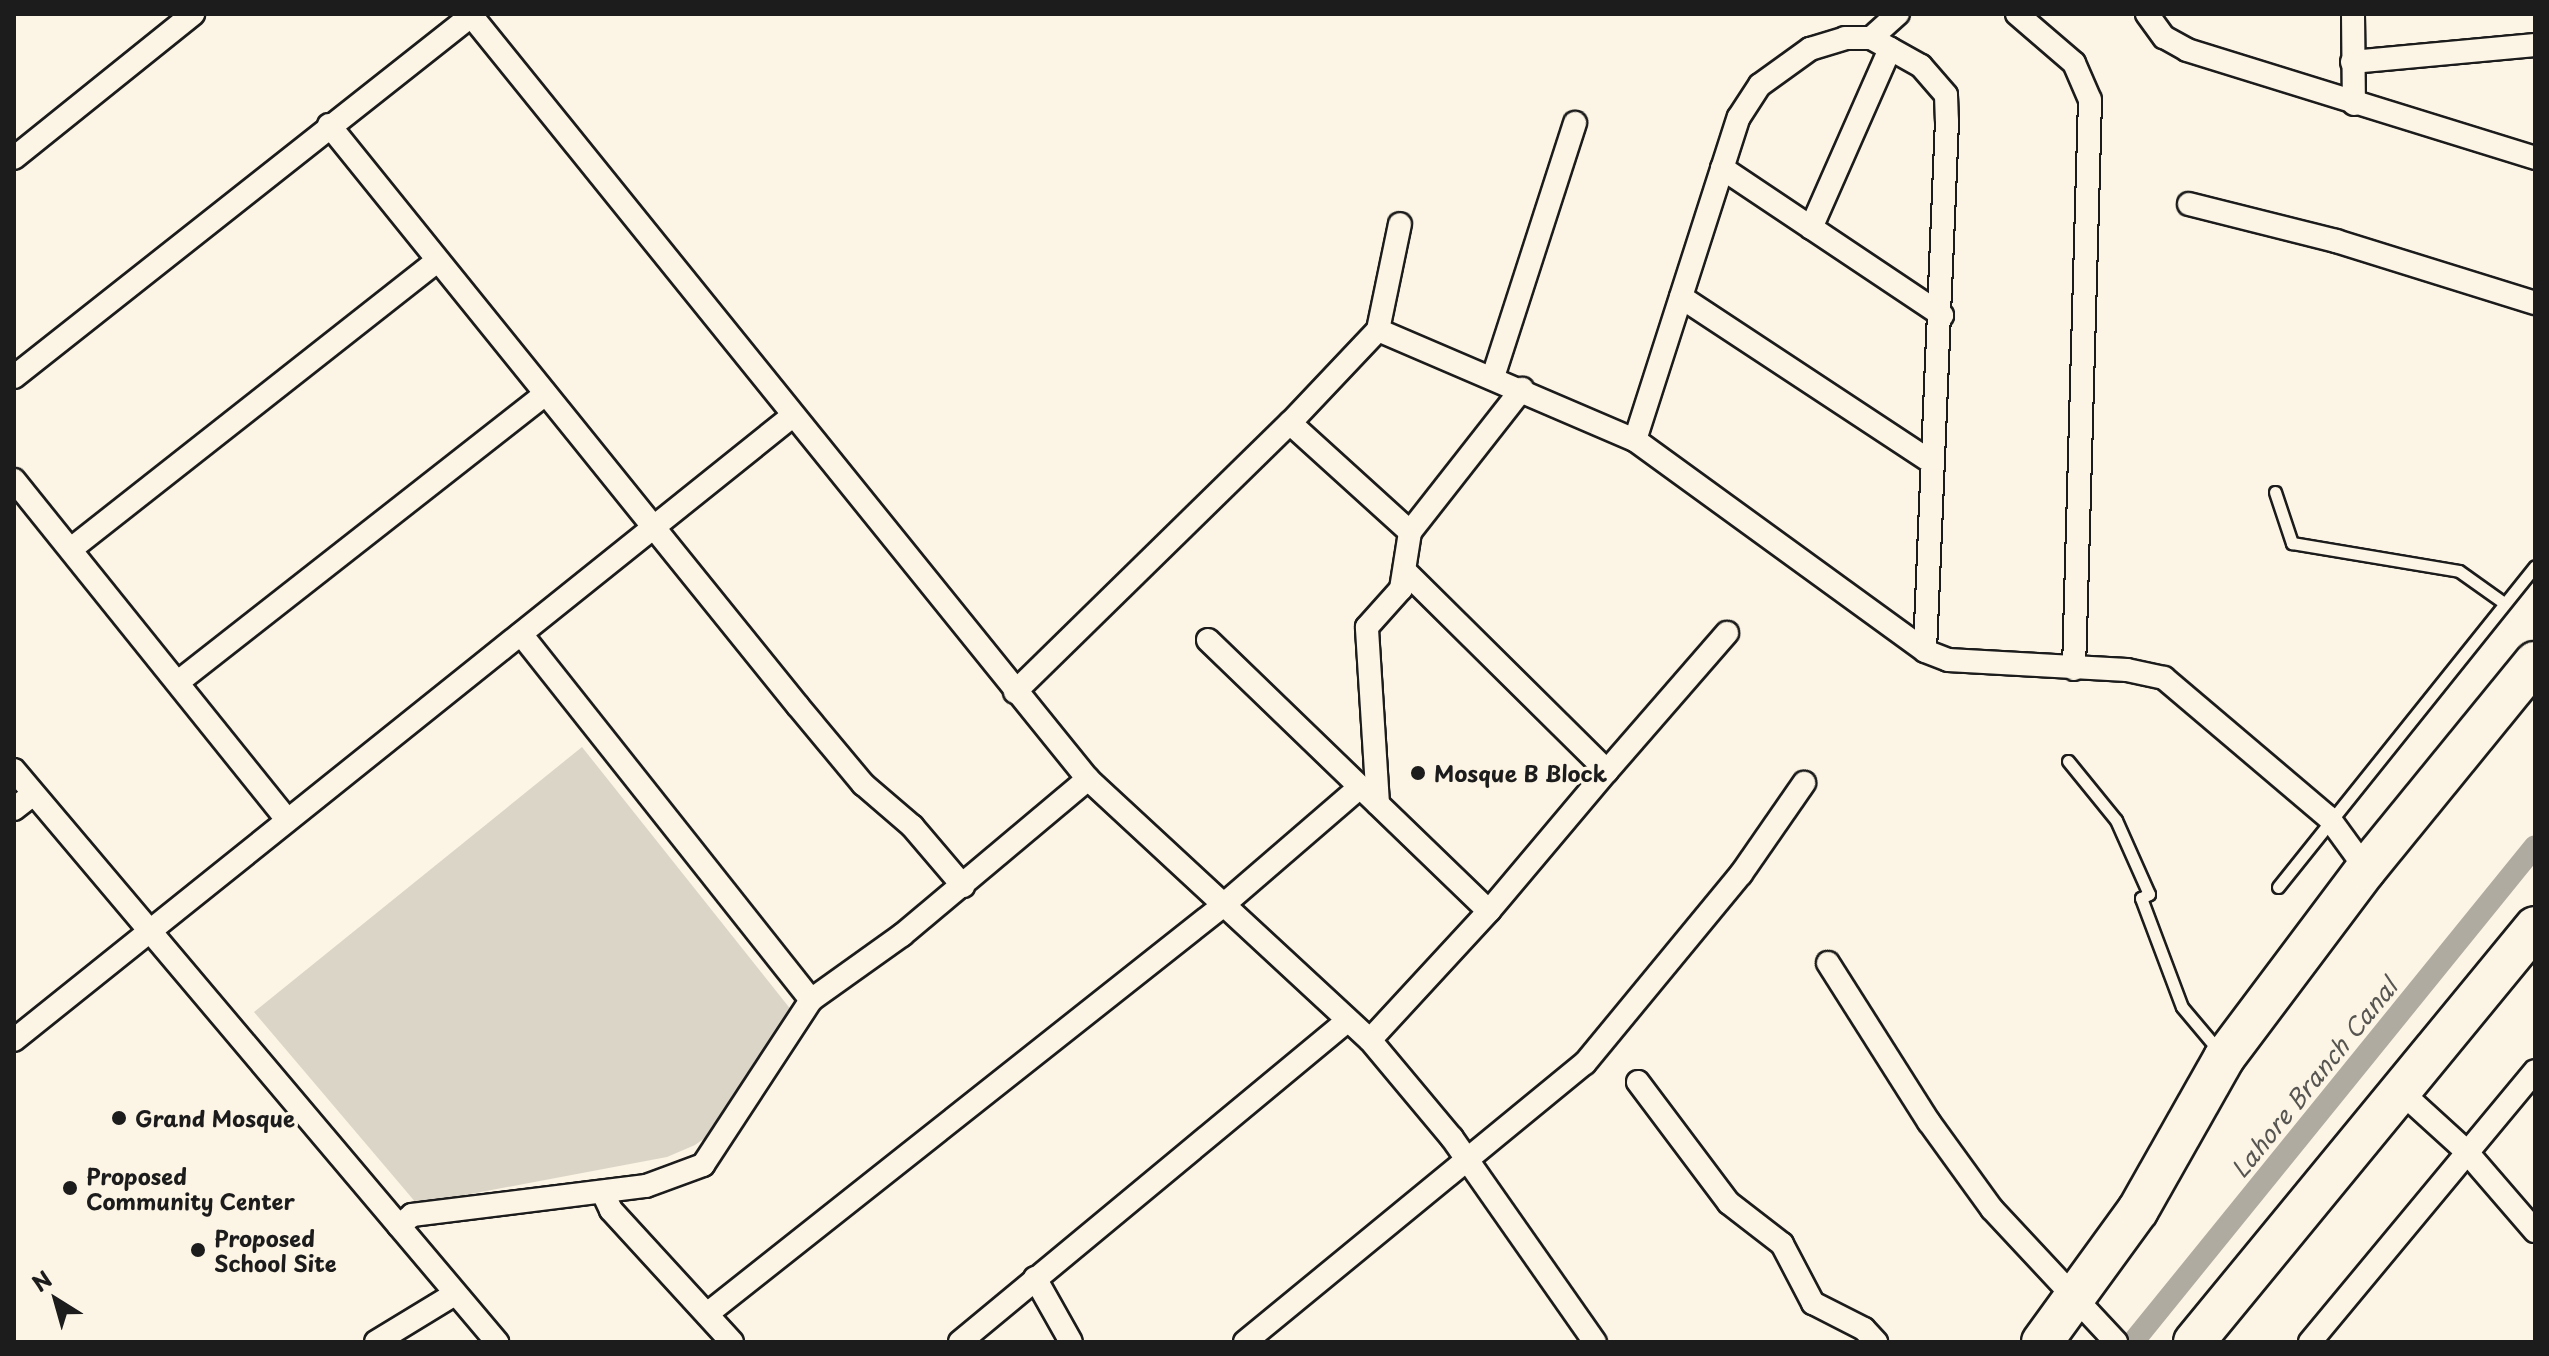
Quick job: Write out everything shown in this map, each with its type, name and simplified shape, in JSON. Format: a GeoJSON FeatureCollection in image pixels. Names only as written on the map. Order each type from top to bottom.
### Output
{"type":"FeatureCollection","features":[{"type":"Feature","properties":{"kind":"highway"},"geometry":{"type":"LineString","coordinates":[[2042,1342],[2086,1313],[2138,1210],[2224,1058],[2366,869],[2535,662]]}},
{"type":"Feature","properties":{"kind":"highway"},"geometry":{"type":"LineString","coordinates":[[2194,1342],[2535,927]]}},
{"type":"Feature","properties":{"kind":"street"},"geometry":{"type":"LineString","coordinates":[[14,158],[193,14]]}},
{"type":"Feature","properties":{"kind":"street"},"geometry":{"type":"LineString","coordinates":[[1811,228],[1881,43],[1898,14]]}},
{"type":"Feature","properties":{"kind":"street"},"geometry":{"type":"LineString","coordinates":[[2017,14],[2074,63],[2090,100],[2074,669]]}},
{"type":"Feature","properties":{"kind":"street"},"geometry":{"type":"LineString","coordinates":[[2147,14],[2164,37],[2187,50],[2535,158]]}},
{"type":"Feature","properties":{"kind":"street"},"geometry":{"type":"LineString","coordinates":[[2353,14],[2354,104]]}},
{"type":"Feature","properties":{"kind":"street"},"geometry":{"type":"LineString","coordinates":[[14,377],[470,15],[791,417],[1088,779],[1221,907],[1370,1040],[1452,1138],[1465,1161],[1595,1342]]}},
{"type":"Feature","properties":{"kind":"street"},"geometry":{"type":"LineString","coordinates":[[1635,440],[1739,117],[1771,76],[1828,41],[1881,43],[1921,66],[1946,95],[1942,315],[1931,462],[1925,651]]}},
{"type":"Feature","properties":{"kind":"street"},"geometry":{"type":"LineString","coordinates":[[2352,62],[2535,45]]}},
{"type":"Feature","properties":{"kind":"street"},"geometry":{"type":"LineString","coordinates":[[1493,377],[1575,123]]}},
{"type":"Feature","properties":{"kind":"street"},"geometry":{"type":"LineString","coordinates":[[329,125],[863,784],[912,826],[963,886]]}},
{"type":"Feature","properties":{"kind":"street"},"geometry":{"type":"LineString","coordinates":[[1722,168],[1942,315]]}},
{"type":"Feature","properties":{"kind":"street"},"geometry":{"type":"LineString","coordinates":[[2189,204],[2336,241],[2535,303]]}},
{"type":"Feature","properties":{"kind":"street"},"geometry":{"type":"LineString","coordinates":[[1015,692],[1290,423],[1378,330],[1400,224]]}},
{"type":"Feature","properties":{"kind":"street"},"geometry":{"type":"LineString","coordinates":[[71,549],[437,261]]}},
{"type":"Feature","properties":{"kind":"street"},"geometry":{"type":"LineString","coordinates":[[1681,297],[1931,462]]}},
{"type":"Feature","properties":{"kind":"street"},"geometry":{"type":"LineString","coordinates":[[1378,330],[1522,389],[1635,440],[1925,651],[1948,660],[2127,670],[2164,678],[2329,818],[2366,869]]}},
{"type":"Feature","properties":{"kind":"street"},"geometry":{"type":"LineString","coordinates":[[1378,804],[1364,637],[1370,620],[1401,589],[1407,573],[1410,532],[1522,389]]}},
{"type":"Feature","properties":{"kind":"street"},"geometry":{"type":"LineString","coordinates":[[178,682],[545,394]]}},
{"type":"Feature","properties":{"kind":"street"},"geometry":{"type":"LineString","coordinates":[[14,1040],[791,417]]}},
{"type":"Feature","properties":{"kind":"street"},"geometry":{"type":"LineString","coordinates":[[1290,423],[1410,532]]}},
{"type":"Feature","properties":{"kind":"street"},"geometry":{"type":"LineString","coordinates":[[14,480],[287,820]]}},
{"type":"Feature","properties":{"kind":"street"},"geometry":{"type":"LineString","coordinates":[[1407,573],[1607,771]]}},
{"type":"Feature","properties":{"kind":"street"},"geometry":{"type":"LineString","coordinates":[[1370,1040],[1489,911],[1727,633]]}},
{"type":"Feature","properties":{"kind":"street"},"geometry":{"type":"LineString","coordinates":[[521,634],[811,1000]]}},
{"type":"Feature","properties":{"kind":"street"},"geometry":{"type":"LineString","coordinates":[[1208,640],[1489,911]]}},
{"type":"Feature","properties":{"kind":"street"},"geometry":{"type":"LineString","coordinates":[[14,770],[497,1342]]}},
{"type":"Feature","properties":{"kind":"street"},"geometry":{"type":"LineString","coordinates":[[399,1226],[412,1215],[604,1195],[646,1186],[703,1165],[811,1000],[963,886],[1088,779]]}},
{"type":"Feature","properties":{"kind":"street"},"geometry":{"type":"LineString","coordinates":[[1245,1342],[1594,1052],[1741,874],[1804,783]]}},
{"type":"Feature","properties":{"kind":"street"},"geometry":{"type":"LineString","coordinates":[[707,1314],[1221,907],[1359,788]]}},
{"type":"Feature","properties":{"kind":"street"},"geometry":{"type":"LineString","coordinates":[[14,809],[33,794]]}},
{"type":"Feature","properties":{"kind":"street"},"geometry":{"type":"LineString","coordinates":[[1828,963],[1983,1197],[2086,1313],[2116,1342]]}},
{"type":"Feature","properties":{"kind":"street"},"geometry":{"type":"LineString","coordinates":[[960,1342],[1347,1021]]}},
{"type":"Feature","properties":{"kind":"street"},"geometry":{"type":"LineString","coordinates":[[2310,1342],[2465,1150],[2535,1071]]}},
{"type":"Feature","properties":{"kind":"street"},"geometry":{"type":"LineString","coordinates":[[1638,1082],[1729,1203],[1782,1244],[1813,1303],[1864,1329],[1876,1342]]}},
{"type":"Feature","properties":{"kind":"street"},"geometry":{"type":"LineString","coordinates":[[2399,1090],[2465,1150],[2535,1231]]}},
{"type":"Feature","properties":{"kind":"street"},"geometry":{"type":"LineString","coordinates":[[604,1195],[611,1210],[732,1342]]}},
{"type":"Feature","properties":{"kind":"street"},"geometry":{"type":"LineString","coordinates":[[1035,1278],[1071,1342]]}},
{"type":"Feature","properties":{"kind":"street"},"geometry":{"type":"LineString","coordinates":[[376,1342],[455,1294]]}},
{"type":"Feature","properties":{"kind":"lane"},"geometry":{"type":"LineString","coordinates":[[2275,492],[2292,543],[2459,571],[2504,603]]}},
{"type":"Feature","properties":{"kind":"lane"},"geometry":{"type":"LineString","coordinates":[[2278,887],[2329,818],[2535,566]]}},
{"type":"Feature","properties":{"kind":"lane"},"geometry":{"type":"LineString","coordinates":[[2068,761],[2116,820],[2149,894],[2141,898],[2182,1007],[2224,1058]]}},
{"type":"Feature","properties":{"kind":"shaded area"},"geometry":{"type":"Polygon","coordinates":[[[582,747],[792,1011],[719,1128],[695,1145],[667,1157],[417,1204],[254,1012],[582,747]]]}},
{"type":"Feature","properties":{"kind":"waterway","name":"Lahore Branch Canal"},"geometry":{"type":"LineString","coordinates":[[2133,1342],[2535,846]]}},
{"type":"Feature","properties":{"kind":"place","name":"Mosque B Block"},"geometry":{"type":"Point","coordinates":[1418,773]}},
{"type":"Feature","properties":{"kind":"place","name":"Grand Mosque"},"geometry":{"type":"Point","coordinates":[119,1118]}},
{"type":"Feature","properties":{"kind":"place","name":"Proposed Community Center"},"geometry":{"type":"Point","coordinates":[70,1188]}},
{"type":"Feature","properties":{"kind":"place","name":"Proposed School Site"},"geometry":{"type":"Point","coordinates":[198,1250]}}]}
